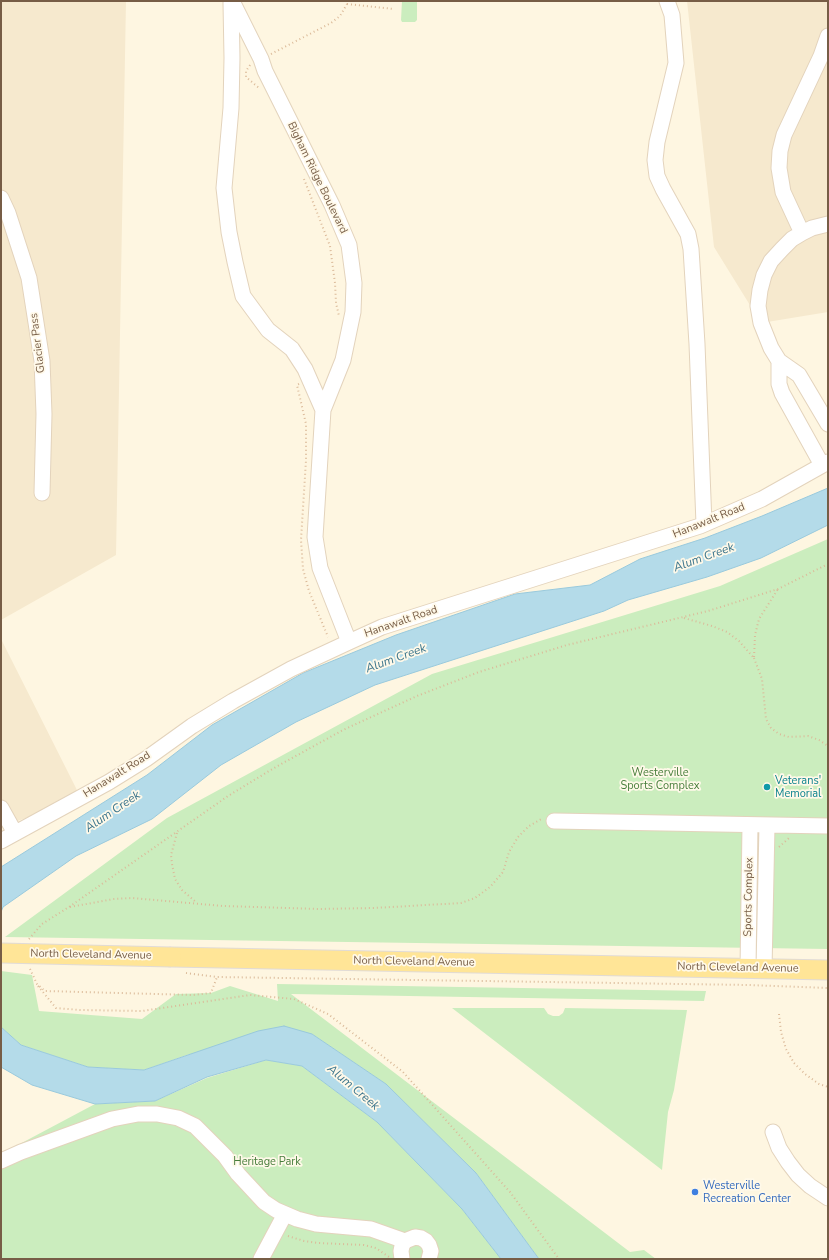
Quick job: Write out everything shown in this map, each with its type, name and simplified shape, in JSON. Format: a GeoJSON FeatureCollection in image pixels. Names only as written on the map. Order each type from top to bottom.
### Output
{"type":"FeatureCollection","features":[{"type":"Feature","properties":{"kind":"main road","name":"North Cleveland Avenue"},"geometry":{"type":"LineString","coordinates":[[1,953],[176,965],[828,970]]}},
{"type":"Feature","properties":{"kind":"street","name":"Bigham Ridge Boulevard"},"geometry":{"type":"LineString","coordinates":[[232,1],[294,131],[332,205],[349,245],[354,283],[354,312],[343,360],[323,410],[315,536],[320,568],[349,642]]}},
{"type":"Feature","properties":{"kind":"street","name":"Bigham Ridge Boulevard"},"geometry":{"type":"LineString","coordinates":[[232,1],[231,108],[224,188],[229,232],[235,262],[243,296],[268,330],[292,349],[305,369],[323,410]]}},
{"type":"Feature","properties":{"kind":"street"},"geometry":{"type":"LineString","coordinates":[[668,1],[672,15],[676,63],[657,142],[657,176],[688,234],[691,249],[697,344],[704,524]]}},
{"type":"Feature","properties":{"kind":"street"},"geometry":{"type":"LineString","coordinates":[[802,233],[783,192],[779,168],[780,151],[784,135],[821,56],[828,36]]}},
{"type":"Feature","properties":{"kind":"street"},"geometry":{"type":"LineString","coordinates":[[232,51],[244,45],[254,45]]}},
{"type":"Feature","properties":{"kind":"street","name":"Glacier Pass"},"geometry":{"type":"LineString","coordinates":[[1,198],[8,213],[30,278],[42,361],[44,414],[42,493]]}},
{"type":"Feature","properties":{"kind":"street"},"geometry":{"type":"LineString","coordinates":[[828,224],[802,233],[782,248],[771,261],[764,275],[758,306],[761,323],[771,348],[779,361],[799,375],[828,424]]}},
{"type":"Feature","properties":{"kind":"street"},"geometry":{"type":"LineString","coordinates":[[779,361],[779,384],[782,393],[825,463]]}},
{"type":"Feature","properties":{"kind":"street"},"geometry":{"type":"LineString","coordinates":[[312,386],[323,388],[332,386]]}},
{"type":"Feature","properties":{"kind":"street","name":"Hanawalt Road"},"geometry":{"type":"LineString","coordinates":[[1,841],[109,782],[146,759],[192,726],[233,701],[291,669],[349,642],[382,627],[640,546],[704,524],[762,499],[825,463]]}},
{"type":"Feature","properties":{"kind":"street"},"geometry":{"type":"LineString","coordinates":[[1,808],[15,833]]}},
{"type":"Feature","properties":{"kind":"street"},"geometry":{"type":"LineString","coordinates":[[549,819],[828,826]]}},
{"type":"Feature","properties":{"kind":"street","name":"Sports Complex"},"geometry":{"type":"LineString","coordinates":[[750,825],[756,969]]}},
{"type":"Feature","properties":{"kind":"street","name":"Sports Complex"},"geometry":{"type":"LineString","coordinates":[[756,969],[767,825]]}},
{"type":"Feature","properties":{"kind":"street"},"geometry":{"type":"LineString","coordinates":[[1,1161],[21,1152],[112,1119],[138,1114],[157,1114],[178,1118],[195,1126],[226,1156],[238,1174],[264,1202],[276,1210],[316,1224],[371,1229],[405,1241],[415,1237],[421,1238],[426,1241],[431,1250],[429,1259]]}},
{"type":"Feature","properties":{"kind":"street"},"geometry":{"type":"LineString","coordinates":[[773,1132],[782,1152],[798,1175],[810,1186],[828,1198]]}},
{"type":"Feature","properties":{"kind":"street"},"geometry":{"type":"LineString","coordinates":[[261,1259],[285,1214]]}},
{"type":"Feature","properties":{"kind":"street"},"geometry":{"type":"LineString","coordinates":[[402,1259],[400,1252],[405,1241]]}},
{"type":"Feature","properties":{"kind":"path"},"geometry":{"type":"LineString","coordinates":[[266,56],[331,23],[340,16],[347,2],[394,9]]}},
{"type":"Feature","properties":{"kind":"path"},"geometry":{"type":"LineString","coordinates":[[252,64],[248,68],[246,76],[261,90]]}},
{"type":"Feature","properties":{"kind":"path"},"geometry":{"type":"LineString","coordinates":[[303,176],[330,246],[336,303],[340,320]]}},
{"type":"Feature","properties":{"kind":"path"},"geometry":{"type":"LineString","coordinates":[[27,946],[28,939],[42,924],[69,907],[228,796],[274,768],[343,730],[417,696],[480,672],[567,645],[708,611],[778,589],[828,564]]}},
{"type":"Feature","properties":{"kind":"path"},"geometry":{"type":"LineString","coordinates":[[754,658],[755,635],[759,619],[778,589]]}},
{"type":"Feature","properties":{"kind":"path"},"geometry":{"type":"LineString","coordinates":[[683,618],[712,626],[726,632],[739,641],[754,658],[762,679],[766,719],[771,728],[779,734],[789,737],[808,736],[819,740],[828,746]]}},
{"type":"Feature","properties":{"kind":"path"},"geometry":{"type":"LineString","coordinates":[[69,907],[95,902],[132,898],[223,906],[318,909],[374,908],[461,903],[475,898],[490,887],[503,872],[510,852],[518,837],[529,826],[549,819]]}},
{"type":"Feature","properties":{"kind":"path"},"geometry":{"type":"LineString","coordinates":[[177,832],[171,856],[175,879],[182,890],[197,903]]}},
{"type":"Feature","properties":{"kind":"path"},"geometry":{"type":"LineString","coordinates":[[176,965],[217,977],[738,985],[828,988]]}},
{"type":"Feature","properties":{"kind":"path"},"geometry":{"type":"LineString","coordinates":[[30,968],[37,984],[56,1008],[142,1011],[250,995],[294,999],[328,1014],[403,1072],[510,1192],[559,1259]]}},
{"type":"Feature","properties":{"kind":"path"},"geometry":{"type":"LineString","coordinates":[[37,984],[46,991],[193,995],[211,993],[217,977]]}},
{"type":"Feature","properties":{"kind":"path"},"geometry":{"type":"LineString","coordinates":[[779,1014],[781,1032],[786,1049],[794,1063],[805,1074],[819,1084],[828,1087]]}},
{"type":"Feature","properties":{"kind":"path"},"geometry":{"type":"LineString","coordinates":[[276,1232],[318,1244],[364,1245],[376,1248],[392,1259]]}},
{"type":"Feature","properties":{"kind":"shaded area"},"geometry":{"type":"Polygon","coordinates":[[[1,1],[126,1],[116,555],[1,620],[1,1]]]}},
{"type":"Feature","properties":{"kind":"shaded area"},"geometry":{"type":"Polygon","coordinates":[[[687,1],[828,1],[828,312],[761,323],[714,247],[687,1]]]}},
{"type":"Feature","properties":{"kind":"shaded area"},"geometry":{"type":"Polygon","coordinates":[[[1,639],[81,798],[1,827],[1,639]]]}},
{"type":"Feature","properties":{"kind":"green space"},"geometry":{"type":"Polygon","coordinates":[[[402,1],[417,1],[417,20],[415,22],[402,22],[402,1]]]}},
{"type":"Feature","properties":{"kind":"green space","name":"Westerville Sports Complex"},"geometry":{"type":"Polygon","coordinates":[[[828,539],[828,949],[5,937],[167,818],[432,674],[720,586],[828,539]]]}},
{"type":"Feature","properties":{"kind":"green space"},"geometry":{"type":"Polygon","coordinates":[[[1,971],[32,975],[39,1011],[142,1019],[176,994],[211,993],[230,986],[278,1001],[277,984],[706,991],[704,1001],[291,994],[630,1252],[644,1250],[656,1259],[539,1259],[476,1173],[386,1084],[312,1034],[187,1055],[144,1070],[88,1067],[21,1045],[1,1027],[1,971]]]}},
{"type":"Feature","properties":{"kind":"green space"},"geometry":{"type":"Polygon","coordinates":[[[452,1008],[544,1008],[548,1014],[553,1016],[559,1016],[563,1013],[565,1008],[687,1010],[674,1090],[668,1112],[662,1170],[452,1008]]]}},
{"type":"Feature","properties":{"kind":"green space","name":"Heritage Park"},"geometry":{"type":"Polygon","coordinates":[[[266,1060],[302,1066],[377,1122],[462,1209],[501,1259],[1,1259],[1,1154],[95,1104],[155,1101],[207,1078],[266,1060]]]}},
{"type":"Feature","properties":{"kind":"water","name":"Alum Creek"},"geometry":{"type":"Polygon","coordinates":[[[828,488],[828,525],[761,558],[707,577],[628,600],[604,611],[375,685],[296,722],[221,765],[152,819],[76,856],[3,907],[1,912],[1,867],[147,775],[212,725],[303,673],[396,635],[515,594],[590,585],[640,559],[705,538],[828,488]]]}},
{"type":"Feature","properties":{"kind":"water","name":"Alum Creek"},"geometry":{"type":"Polygon","coordinates":[[[284,1026],[312,1034],[386,1084],[476,1173],[539,1259],[501,1259],[462,1209],[377,1122],[302,1066],[266,1060],[207,1077],[155,1101],[95,1104],[32,1085],[1,1067],[1,1027],[21,1045],[88,1067],[144,1070],[258,1031],[284,1026]]]}},
{"type":"Feature","properties":{"kind":"place","name":"Veterans' Memorial"},"geometry":{"type":"Point","coordinates":[767,787]}},
{"type":"Feature","properties":{"kind":"place","name":"Westerville Recreation Center"},"geometry":{"type":"Point","coordinates":[695,1192]}}]}
